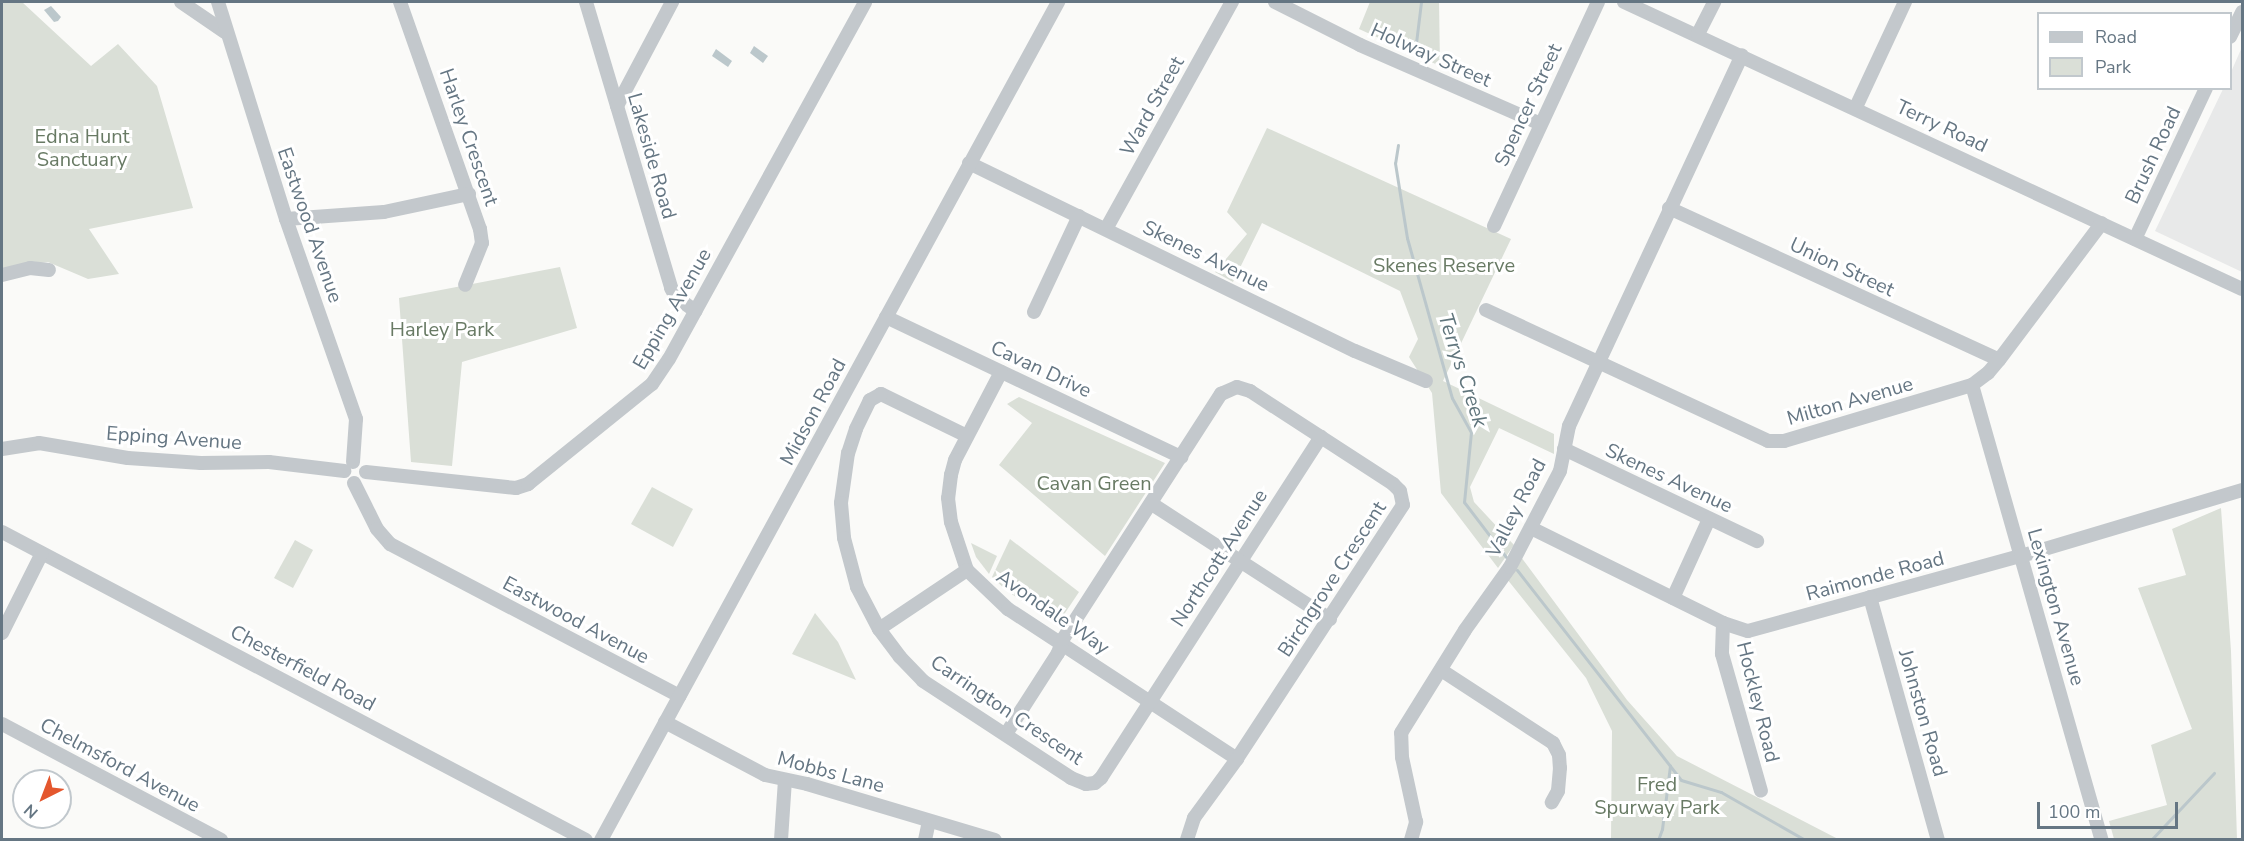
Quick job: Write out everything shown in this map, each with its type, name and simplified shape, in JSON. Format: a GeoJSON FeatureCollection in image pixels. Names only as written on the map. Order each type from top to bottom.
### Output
{"type":"FeatureCollection","features":[{"type":"Feature","properties":{"kind":"street"},"geometry":{"type":"LineString","coordinates":[[182,2],[225,32]]}},
{"type":"Feature","properties":{"kind":"street","name":"Eastwood Avenue"},"geometry":{"type":"LineString","coordinates":[[218,2],[225,32],[286,219],[356,419],[349,466]]}},
{"type":"Feature","properties":{"kind":"street","name":"Harley Crescent"},"geometry":{"type":"LineString","coordinates":[[400,2],[469,194],[482,243],[465,285]]}},
{"type":"Feature","properties":{"kind":"street","name":"Lakeside Road"},"geometry":{"type":"LineString","coordinates":[[586,2],[671,288],[676,297],[695,311]]}},
{"type":"Feature","properties":{"kind":"street"},"geometry":{"type":"LineString","coordinates":[[617,106],[672,2]]}},
{"type":"Feature","properties":{"kind":"street","name":"Epping Avenue"},"geometry":{"type":"LineString","coordinates":[[366,472],[516,488],[528,484],[652,384],[669,359],[865,2]]}},
{"type":"Feature","properties":{"kind":"street","name":"Midson Road"},"geometry":{"type":"LineString","coordinates":[[600,840],[1058,2]]}},
{"type":"Feature","properties":{"kind":"street","name":"Ward Street"},"geometry":{"type":"LineString","coordinates":[[1106,229],[1232,2]]}},
{"type":"Feature","properties":{"kind":"street","name":"Holway Street"},"geometry":{"type":"LineString","coordinates":[[1275,2],[1360,45],[1541,124]]}},
{"type":"Feature","properties":{"kind":"street","name":"Spencer Street"},"geometry":{"type":"LineString","coordinates":[[1494,226],[1598,2]]}},
{"type":"Feature","properties":{"kind":"street","name":"Terry Road"},"geometry":{"type":"LineString","coordinates":[[1624,2],[1856,107],[2242,289]]}},
{"type":"Feature","properties":{"kind":"street"},"geometry":{"type":"LineString","coordinates":[[1698,34],[1714,2]]}},
{"type":"Feature","properties":{"kind":"street"},"geometry":{"type":"LineString","coordinates":[[1856,107],[1905,2]]}},
{"type":"Feature","properties":{"kind":"street"},"geometry":{"type":"LineString","coordinates":[[2232,33],[2242,12]]}},
{"type":"Feature","properties":{"kind":"street","name":"Valley Road"},"geometry":{"type":"LineString","coordinates":[[1411,840],[1416,822],[1402,757],[1401,733],[1465,630],[1510,567],[1560,471],[1569,426],[1742,55]]}},
{"type":"Feature","properties":{"kind":"street"},"geometry":{"type":"LineString","coordinates":[[609,77],[636,67]]}},
{"type":"Feature","properties":{"kind":"street","name":"Brush Road"},"geometry":{"type":"LineString","coordinates":[[2135,239],[2205,90]]}},
{"type":"Feature","properties":{"kind":"street","name":"Skenes Avenue"},"geometry":{"type":"LineString","coordinates":[[969,163],[1355,351],[1426,381]]}},
{"type":"Feature","properties":{"kind":"street"},"geometry":{"type":"LineString","coordinates":[[286,219],[384,212],[469,194]]}},
{"type":"Feature","properties":{"kind":"street","name":"Union Street"},"geometry":{"type":"LineString","coordinates":[[1669,208],[1999,360]]}},
{"type":"Feature","properties":{"kind":"street"},"geometry":{"type":"LineString","coordinates":[[1034,312],[1079,216]]}},
{"type":"Feature","properties":{"kind":"street","name":"Milton Avenue"},"geometry":{"type":"LineString","coordinates":[[1486,310],[1768,441],[1784,441],[1972,385],[1988,373],[1999,360],[2102,223]]}},
{"type":"Feature","properties":{"kind":"street"},"geometry":{"type":"LineString","coordinates":[[2,275],[30,268],[49,270]]}},
{"type":"Feature","properties":{"kind":"street","name":"Cavan Drive"},"geometry":{"type":"LineString","coordinates":[[886,317],[1180,457]]}},
{"type":"Feature","properties":{"kind":"street","name":"Avondale Way"},"geometry":{"type":"LineString","coordinates":[[1001,372],[955,460],[948,498],[954,539],[967,570],[1008,609],[1237,759]]}},
{"type":"Feature","properties":{"kind":"street","name":"Lexington Avenue"},"geometry":{"type":"LineString","coordinates":[[1972,385],[2102,840]]}},
{"type":"Feature","properties":{"kind":"street","name":"Birchgrove Crescent"},"geometry":{"type":"LineString","coordinates":[[1006,735],[1058,653],[1061,643],[1221,394],[1237,387],[1262,398],[1394,484],[1400,491],[1403,505],[1237,759],[1194,818],[1187,840]]}},
{"type":"Feature","properties":{"kind":"street","name":"Carrington Crescent"},"geometry":{"type":"LineString","coordinates":[[967,436],[881,394],[870,400],[856,429],[848,453],[841,503],[844,538],[857,587],[879,629],[900,657],[923,681],[1071,778],[1095,783],[1101,778],[1149,701]]}},
{"type":"Feature","properties":{"kind":"street","name":"Northcott Avenue"},"geometry":{"type":"LineString","coordinates":[[1149,701],[1321,437]]}},
{"type":"Feature","properties":{"kind":"street","name":"Epping Avenue"},"geometry":{"type":"LineString","coordinates":[[2,449],[39,443],[129,458],[201,463],[270,462],[349,466]]}},
{"type":"Feature","properties":{"kind":"street","name":"Skenes Avenue"},"geometry":{"type":"LineString","coordinates":[[1564,449],[1757,541]]}},
{"type":"Feature","properties":{"kind":"street"},"geometry":{"type":"LineString","coordinates":[[362,464],[366,472],[363,479],[354,483],[346,477],[349,466],[362,464]]}},
{"type":"Feature","properties":{"kind":"street","name":"Eastwood Avenue"},"geometry":{"type":"LineString","coordinates":[[354,483],[377,529],[390,544],[679,696]]}},
{"type":"Feature","properties":{"kind":"street","name":"Raimonde Road"},"geometry":{"type":"LineString","coordinates":[[1531,528],[1723,623],[1748,631],[2022,556],[2242,490]]}},
{"type":"Feature","properties":{"kind":"street"},"geometry":{"type":"LineString","coordinates":[[1152,504],[1330,619]]}},
{"type":"Feature","properties":{"kind":"street"},"geometry":{"type":"LineString","coordinates":[[1673,598],[1709,519]]}},
{"type":"Feature","properties":{"kind":"street","name":"Chesterfield Road"},"geometry":{"type":"LineString","coordinates":[[2,532],[586,840]]}},
{"type":"Feature","properties":{"kind":"street"},"geometry":{"type":"LineString","coordinates":[[2,633],[42,553]]}},
{"type":"Feature","properties":{"kind":"street"},"geometry":{"type":"LineString","coordinates":[[879,629],[967,570]]}},
{"type":"Feature","properties":{"kind":"street","name":"Johnston Road"},"geometry":{"type":"LineString","coordinates":[[1870,597],[1938,840]]}},
{"type":"Feature","properties":{"kind":"street","name":"Hockley Road"},"geometry":{"type":"LineString","coordinates":[[1723,623],[1722,654],[1761,791]]}},
{"type":"Feature","properties":{"kind":"street"},"geometry":{"type":"LineString","coordinates":[[1441,670],[1553,742],[1559,755],[1560,768],[1558,791],[1552,802]]}},
{"type":"Feature","properties":{"kind":"street","name":"Mobbs Lane"},"geometry":{"type":"LineString","coordinates":[[665,722],[749,768],[994,840]]}},
{"type":"Feature","properties":{"kind":"street","name":"Chelmsford Avenue"},"geometry":{"type":"LineString","coordinates":[[2,724],[221,840]]}},
{"type":"Feature","properties":{"kind":"street"},"geometry":{"type":"LineString","coordinates":[[781,840],[785,780]]}},
{"type":"Feature","properties":{"kind":"street"},"geometry":{"type":"LineString","coordinates":[[925,840],[929,821]]}},
{"type":"Feature","properties":{"kind":"shaded area"},"geometry":{"type":"Polygon","coordinates":[[[51,6],[61,17],[58,21],[54,22],[44,10],[51,6]]]}},
{"type":"Feature","properties":{"kind":"shaded area"},"geometry":{"type":"Polygon","coordinates":[[[754,46],[768,56],[763,63],[750,53],[754,46]]]}},
{"type":"Feature","properties":{"kind":"shaded area"},"geometry":{"type":"Polygon","coordinates":[[[2242,47],[2242,272],[2155,231],[2223,90],[2232,90],[2232,70],[2242,47]]]}},
{"type":"Feature","properties":{"kind":"shaded area"},"geometry":{"type":"Polygon","coordinates":[[[716,49],[732,61],[728,67],[712,56],[716,49]]]}},
{"type":"Feature","properties":{"kind":"green space","name":"Edna Hunt Sanctuary"},"geometry":{"type":"Polygon","coordinates":[[[2,2],[22,2],[91,66],[118,44],[157,86],[193,208],[89,229],[119,274],[88,279],[48,262],[2,269],[2,2]]]}},
{"type":"Feature","properties":{"kind":"green space"},"geometry":{"type":"Polygon","coordinates":[[[1370,2],[1439,2],[1440,66],[1359,29],[1370,2]]]}},
{"type":"Feature","properties":{"kind":"green space","name":"Skenes Reserve"},"geometry":{"type":"Polygon","coordinates":[[[1267,128],[1511,239],[1443,381],[1554,434],[1554,454],[1499,428],[1470,487],[1474,502],[1514,545],[1498,568],[1441,493],[1432,393],[1409,357],[1418,339],[1400,291],[1262,223],[1233,282],[1215,272],[1247,234],[1227,212],[1267,128]]]}},
{"type":"Feature","properties":{"kind":"green space","name":"Harley Park"},"geometry":{"type":"Polygon","coordinates":[[[560,267],[577,328],[462,362],[452,466],[411,462],[399,298],[560,267]]]}},
{"type":"Feature","properties":{"kind":"green space","name":"Cavan Green"},"geometry":{"type":"Polygon","coordinates":[[[1019,397],[1165,463],[1105,556],[999,465],[1032,423],[1007,404],[1019,397]]]}},
{"type":"Feature","properties":{"kind":"green space"},"geometry":{"type":"Polygon","coordinates":[[[652,487],[693,509],[673,547],[631,524],[652,487]]]}},
{"type":"Feature","properties":{"kind":"green space"},"geometry":{"type":"Polygon","coordinates":[[[2221,508],[2231,651],[2237,839],[2114,839],[2109,821],[2167,805],[2151,745],[2192,729],[2138,588],[2186,575],[2172,529],[2221,508]]]}},
{"type":"Feature","properties":{"kind":"green space"},"geometry":{"type":"Polygon","coordinates":[[[1010,539],[1079,592],[1059,622],[1055,623],[1007,591],[992,577],[1010,539]]]}},
{"type":"Feature","properties":{"kind":"green space"},"geometry":{"type":"Polygon","coordinates":[[[295,540],[313,550],[293,588],[274,578],[295,540]]]}},
{"type":"Feature","properties":{"kind":"green space"},"geometry":{"type":"Polygon","coordinates":[[[971,543],[997,556],[989,574],[976,557],[971,543]]]}},
{"type":"Feature","properties":{"kind":"green space","name":"Fred Spurway Park"},"geometry":{"type":"Polygon","coordinates":[[[1521,557],[1627,700],[1677,756],[1838,839],[1611,839],[1612,731],[1586,678],[1507,579],[1521,557]]]}},
{"type":"Feature","properties":{"kind":"green space"},"geometry":{"type":"Polygon","coordinates":[[[815,613],[838,642],[856,680],[792,654],[815,613]]]}},
{"type":"Feature","properties":{"kind":"waterway","name":"Terrys Creek"},"geometry":{"type":"LineString","coordinates":[[1415,51],[1421,2]]}},
{"type":"Feature","properties":{"kind":"waterway","name":"Terrys Creek"},"geometry":{"type":"LineString","coordinates":[[1398,145],[1395,163],[1407,238],[1452,398],[1471,432],[1464,502],[1506,557]]}},
{"type":"Feature","properties":{"kind":"waterway","name":"Terrys Creek"},"geometry":{"type":"LineString","coordinates":[[1517,570],[1681,780],[1721,792],[1805,840]]}},
{"type":"Feature","properties":{"kind":"waterway"},"geometry":{"type":"LineString","coordinates":[[1658,840],[1662,829],[1670,766]]}},
{"type":"Feature","properties":{"kind":"waterway","name":"Terrys Creek"},"geometry":{"type":"LineString","coordinates":[[2151,840],[2214,773]]}}]}
